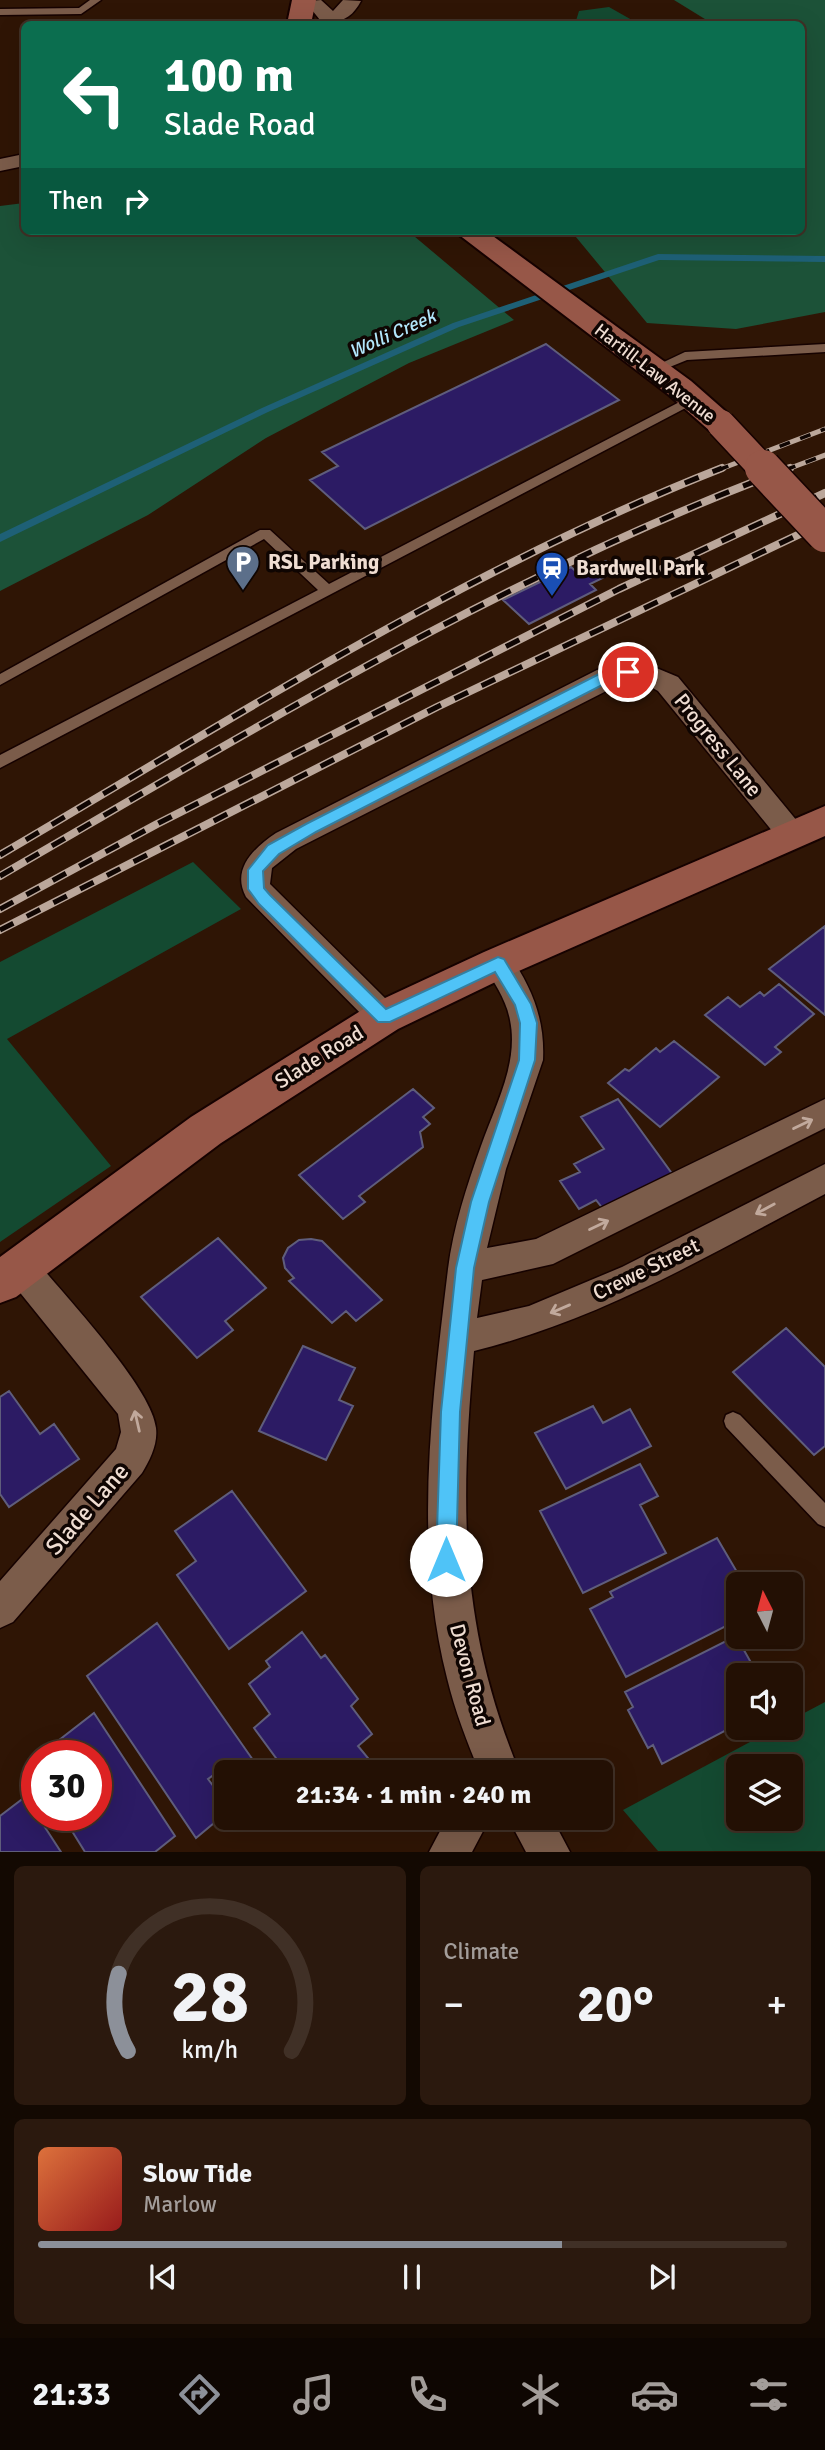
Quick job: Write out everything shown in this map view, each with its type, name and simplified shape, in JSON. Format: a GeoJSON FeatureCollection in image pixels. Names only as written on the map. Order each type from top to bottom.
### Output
{"type":"FeatureCollection","features":[{"type":"Feature","properties":{"kind":"main road"},"geometry":{"type":"LineString","coordinates":[[302,21],[315,7]]}},
{"type":"Feature","properties":{"kind":"main road","name":"Hartill-Law Avenue"},"geometry":{"type":"LineString","coordinates":[[476,237],[693,398],[825,534]]}},
{"type":"Feature","properties":{"kind":"main road","name":"Slade Road"},"geometry":{"type":"LineString","coordinates":[[10,1275],[206,1130],[295,1070],[384,1017],[498,963],[808,827]]}},
{"type":"Feature","properties":{"kind":"street"},"geometry":{"type":"LineString","coordinates":[[315,7],[327,16],[337,17],[345,13],[352,1]]}},
{"type":"Feature","properties":{"kind":"street"},"geometry":{"type":"LineString","coordinates":[[352,1],[353,21]]}},
{"type":"Feature","properties":{"kind":"street"},"geometry":{"type":"LineString","coordinates":[[0,165],[21,161]]}},
{"type":"Feature","properties":{"kind":"street","name":"Progress Lane"},"geometry":{"type":"LineString","coordinates":[[384,1017],[256,889],[256,870],[262,860],[299,835],[606,677],[638,672],[667,684],[808,827]]}},
{"type":"Feature","properties":{"kind":"street","name":"Devon Road"},"geometry":{"type":"LineString","coordinates":[[495,1760],[477,1713],[457,1634],[446,1560],[446,1485],[465,1268],[480,1202],[528,1051],[528,1023],[523,1004],[498,963]]}},
{"type":"Feature","properties":{"kind":"street"},"geometry":{"type":"LineString","coordinates":[[465,1268],[541,1253],[825,1114]]}},
{"type":"Feature","properties":{"kind":"street","name":"Crewe Street"},"geometry":{"type":"LineString","coordinates":[[457,1339],[531,1321],[634,1278],[825,1178]]}},
{"type":"Feature","properties":{"kind":"street","name":"Slade Lane"},"geometry":{"type":"LineString","coordinates":[[0,1609],[129,1461],[139,1443],[138,1419],[130,1402],[10,1275]]}},
{"type":"Feature","properties":{"kind":"street"},"geometry":{"type":"LineString","coordinates":[[449,1852],[463,1830]]}},
{"type":"Feature","properties":{"kind":"street"},"geometry":{"type":"LineString","coordinates":[[536,1830],[550,1852]]}},
{"type":"Feature","properties":{"kind":"lane"},"geometry":{"type":"LineString","coordinates":[[0,12],[81,11],[96,0]]}},
{"type":"Feature","properties":{"kind":"lane"},"geometry":{"type":"LineString","coordinates":[[655,369],[685,356],[825,348]]}},
{"type":"Feature","properties":{"kind":"lane"},"geometry":{"type":"LineString","coordinates":[[0,762],[693,398]]}},
{"type":"Feature","properties":{"kind":"lane"},"geometry":{"type":"LineString","coordinates":[[0,680],[265,533],[327,590]]}},
{"type":"Feature","properties":{"kind":"lane"},"geometry":{"type":"LineString","coordinates":[[733,1422],[825,1517]]}},
{"type":"Feature","properties":{"kind":"green space"},"geometry":{"type":"Polygon","coordinates":[[[674,0],[825,0],[825,312],[736,329],[647,323],[574,235],[805,235],[805,21],[708,21],[674,0]]]}},
{"type":"Feature","properties":{"kind":"green space"},"geometry":{"type":"Polygon","coordinates":[[[609,7],[634,21],[576,21],[579,11],[609,7]]]}},
{"type":"Feature","properties":{"kind":"green space"},"geometry":{"type":"Polygon","coordinates":[[[21,203],[21,235],[413,235],[514,320],[409,363],[266,438],[148,515],[0,591],[0,206],[21,203]]]}},
{"type":"Feature","properties":{"kind":"green space"},"geometry":{"type":"Polygon","coordinates":[[[193,862],[241,909],[7,1039],[111,1166],[0,1242],[0,962],[193,862]]]}},
{"type":"Feature","properties":{"kind":"green space"},"geometry":{"type":"Polygon","coordinates":[[[825,1702],[825,1851],[658,1851],[623,1810],[726,1755],[726,1831],[803,1831],[803,1754],[728,1754],[754,1740],[803,1740],[803,1714],[825,1702]]]}},
{"type":"Feature","properties":{"kind":"building"},"geometry":{"type":"Polygon","coordinates":[[[546,344],[619,400],[365,529],[310,480],[338,466],[322,452],[546,344]]]}},
{"type":"Feature","properties":{"kind":"building","name":"Bardwell Park"},"geometry":{"type":"Polygon","coordinates":[[[606,561],[617,571],[590,584],[596,590],[529,624],[503,600],[571,567],[579,574],[606,561]]]}},
{"type":"Feature","properties":{"kind":"building"},"geometry":{"type":"Polygon","coordinates":[[[825,926],[825,1015],[769,969],[825,926]]]}},
{"type":"Feature","properties":{"kind":"building"},"geometry":{"type":"Polygon","coordinates":[[[779,984],[814,1014],[775,1047],[781,1052],[765,1065],[705,1015],[728,997],[740,1007],[760,992],[764,996],[779,984]]]}},
{"type":"Feature","properties":{"kind":"building"},"geometry":{"type":"Polygon","coordinates":[[[674,1041],[719,1077],[660,1127],[608,1083],[625,1069],[629,1071],[656,1048],[660,1052],[674,1041]]]}},
{"type":"Feature","properties":{"kind":"building"},"geometry":{"type":"Polygon","coordinates":[[[413,1089],[434,1108],[423,1117],[430,1124],[420,1132],[423,1147],[359,1196],[365,1202],[343,1219],[299,1175],[413,1089]]]}},
{"type":"Feature","properties":{"kind":"building"},"geometry":{"type":"Polygon","coordinates":[[[618,1099],[673,1175],[604,1210],[596,1200],[579,1209],[560,1181],[580,1172],[574,1164],[604,1149],[581,1117],[618,1099]]]}},
{"type":"Feature","properties":{"kind":"building"},"geometry":{"type":"Polygon","coordinates":[[[218,1238],[266,1288],[225,1321],[233,1330],[197,1358],[141,1297],[218,1238]]]}},
{"type":"Feature","properties":{"kind":"building"},"geometry":{"type":"Polygon","coordinates":[[[299,1240],[322,1241],[382,1300],[356,1321],[346,1311],[332,1323],[289,1281],[294,1278],[285,1268],[283,1258],[288,1248],[299,1240]]]}},
{"type":"Feature","properties":{"kind":"building"},"geometry":{"type":"Polygon","coordinates":[[[786,1328],[825,1367],[825,1446],[814,1455],[733,1372],[786,1328]]]}},
{"type":"Feature","properties":{"kind":"building"},"geometry":{"type":"Polygon","coordinates":[[[303,1346],[355,1368],[339,1400],[353,1406],[326,1460],[259,1431],[303,1346]]]}},
{"type":"Feature","properties":{"kind":"building"},"geometry":{"type":"Polygon","coordinates":[[[9,1391],[40,1434],[54,1424],[79,1459],[9,1507],[0,1494],[0,1397],[9,1391]]]}},
{"type":"Feature","properties":{"kind":"building"},"geometry":{"type":"Polygon","coordinates":[[[593,1406],[603,1423],[630,1409],[651,1446],[566,1489],[535,1433],[593,1406]]]}},
{"type":"Feature","properties":{"kind":"building"},"geometry":{"type":"Polygon","coordinates":[[[640,1464],[658,1496],[640,1505],[666,1553],[583,1593],[540,1511],[640,1464]]]}},
{"type":"Feature","properties":{"kind":"building"},"geometry":{"type":"Polygon","coordinates":[[[232,1491],[306,1591],[229,1649],[177,1575],[196,1561],[175,1531],[232,1491]]]}},
{"type":"Feature","properties":{"kind":"building"},"geometry":{"type":"Polygon","coordinates":[[[717,1538],[737,1572],[726,1572],[726,1626],[626,1677],[590,1609],[613,1597],[610,1592],[717,1538]]]}},
{"type":"Feature","properties":{"kind":"building"},"geometry":{"type":"Polygon","coordinates":[[[157,1623],[253,1760],[214,1760],[214,1775],[208,1779],[214,1787],[214,1823],[196,1838],[87,1676],[157,1623]]]}},
{"type":"Feature","properties":{"kind":"building"},"geometry":{"type":"Polygon","coordinates":[[[302,1632],[321,1658],[325,1655],[358,1699],[351,1706],[372,1734],[358,1746],[368,1758],[277,1760],[254,1728],[270,1714],[249,1684],[270,1667],[266,1661],[302,1632]]]}},
{"type":"Feature","properties":{"kind":"building"},"geometry":{"type":"Polygon","coordinates":[[[726,1641],[726,1649],[743,1649],[751,1663],[726,1663],[726,1730],[662,1764],[653,1745],[648,1748],[628,1710],[633,1707],[625,1692],[726,1641]]]}},
{"type":"Feature","properties":{"kind":"building"},"geometry":{"type":"Polygon","coordinates":[[[94,1713],[112,1740],[59,1740],[94,1713]]]}},
{"type":"Feature","properties":{"kind":"building"},"geometry":{"type":"Polygon","coordinates":[[[112,1740],[175,1836],[155,1852],[85,1852],[72,1831],[112,1831],[112,1740]]]}},
{"type":"Feature","properties":{"kind":"building"},"geometry":{"type":"Polygon","coordinates":[[[21,1800],[21,1831],[47,1831],[61,1852],[0,1852],[0,1816],[21,1800]]]}},
{"type":"Feature","properties":{"kind":"waterway","name":"Wolli Creek"},"geometry":{"type":"LineString","coordinates":[[0,538],[265,410],[456,325],[658,257],[825,259]]}},
{"type":"Feature","properties":{"kind":"railway"},"geometry":{"type":"LineString","coordinates":[[718,470],[825,429]]}},
{"type":"Feature","properties":{"kind":"railway"},"geometry":{"type":"LineString","coordinates":[[785,470],[825,455]]}},
{"type":"Feature","properties":{"kind":"railway"},"geometry":{"type":"LineString","coordinates":[[0,855],[265,698],[444,598],[535,551],[722,468]]}},
{"type":"Feature","properties":{"kind":"railway"},"geometry":{"type":"LineString","coordinates":[[0,876],[289,709],[485,604],[686,509],[790,468]]}},
{"type":"Feature","properties":{"kind":"railway"},"geometry":{"type":"LineString","coordinates":[[0,909],[157,824],[619,589],[825,493]]}},
{"type":"Feature","properties":{"kind":"railway"},"geometry":{"type":"LineString","coordinates":[[0,930],[437,707],[825,522]]}},
{"type":"Feature","properties":{"kind":"place","name":"RSL Parking"},"geometry":{"type":"Point","coordinates":[243,592]}},
{"type":"Feature","properties":{"kind":"place","name":"Bardwell Park"},"geometry":{"type":"Point","coordinates":[552,598]}},
{"type":"Feature","properties":{"kind":"route"},"geometry":{"type":"LineString","coordinates":[[446,1560],[446,1485],[465,1268],[480,1202],[527,1060],[528,1023],[523,1004],[498,963],[384,1017],[264,899],[256,889],[256,870],[262,860],[286,841],[606,677],[628,672]]}}]}
